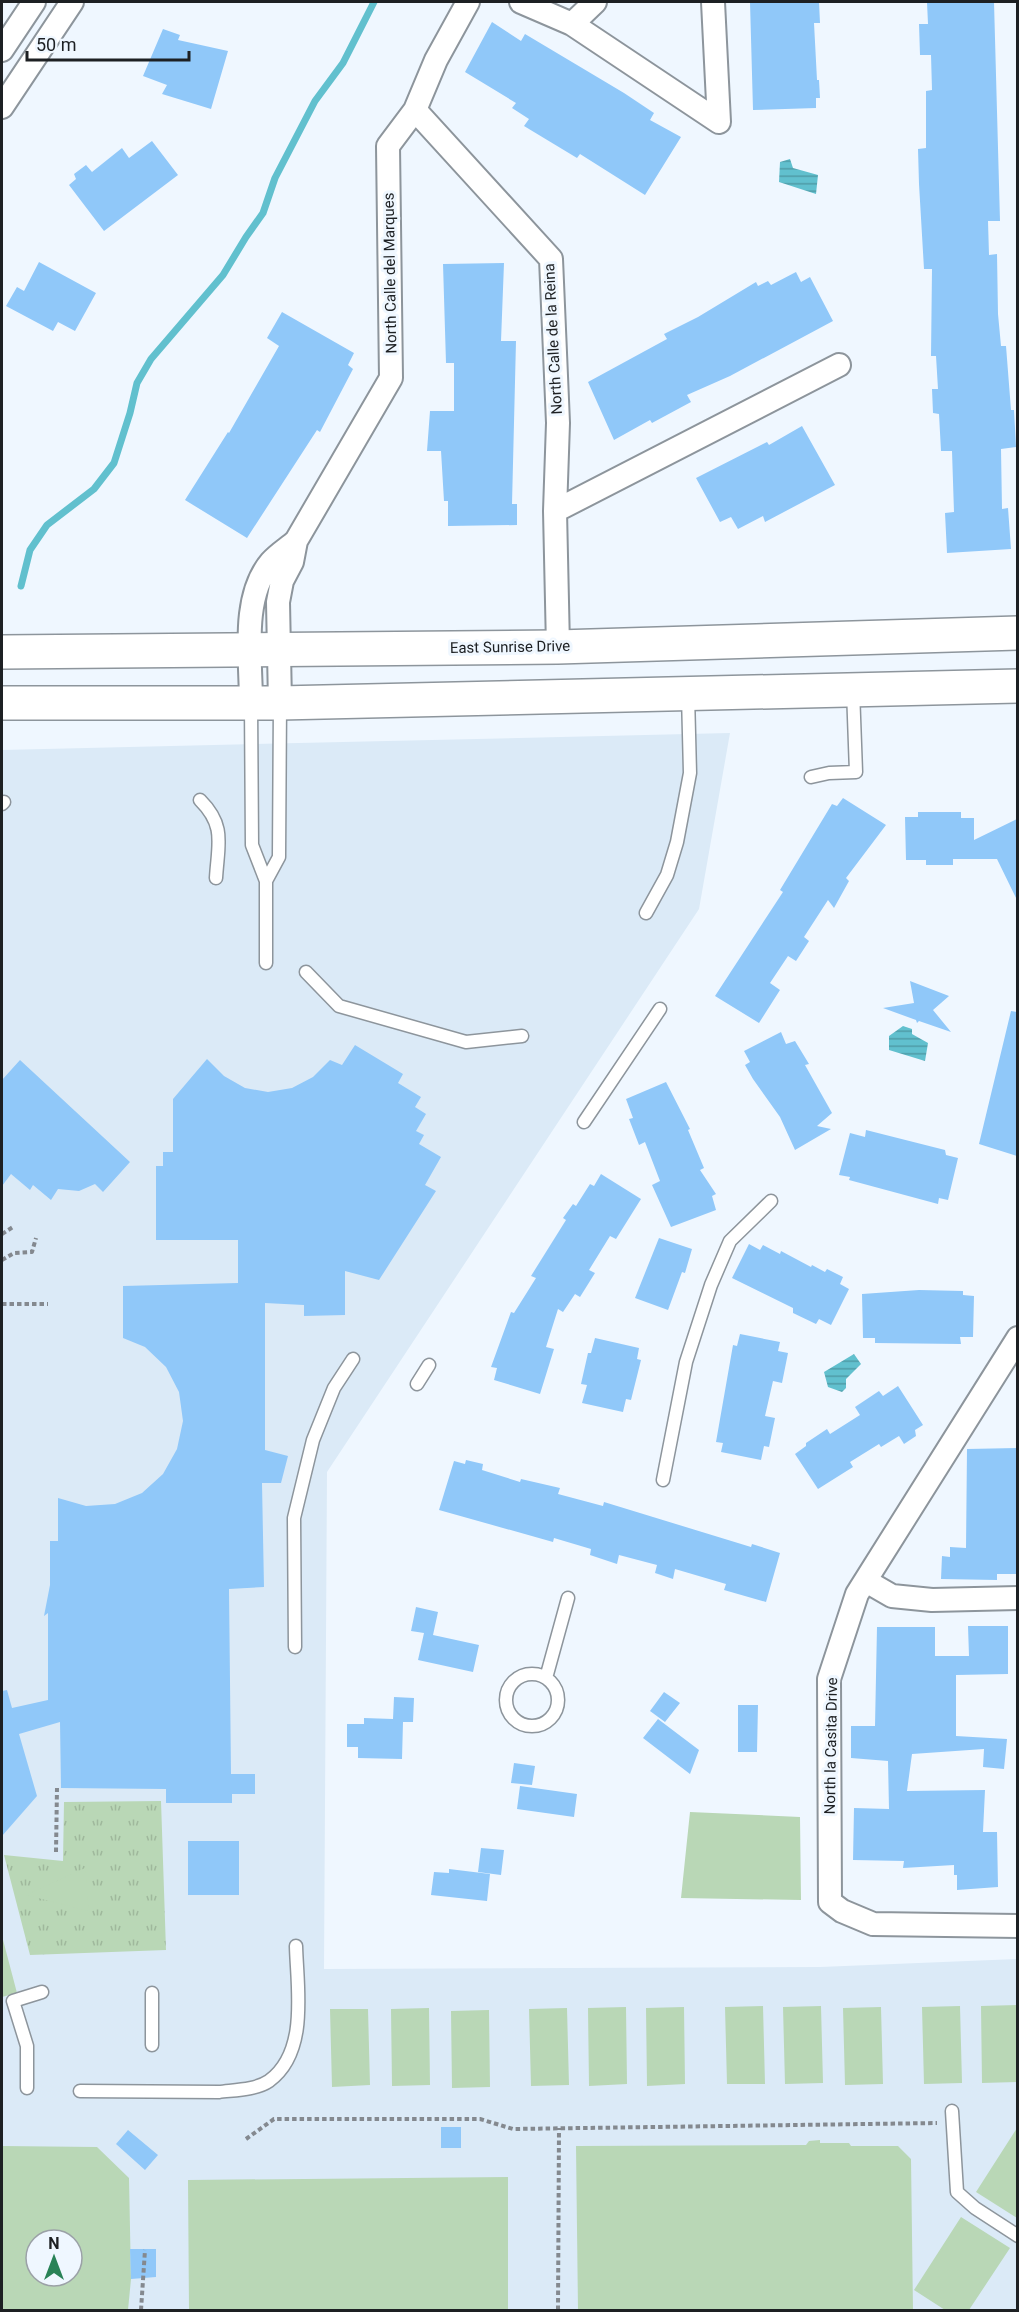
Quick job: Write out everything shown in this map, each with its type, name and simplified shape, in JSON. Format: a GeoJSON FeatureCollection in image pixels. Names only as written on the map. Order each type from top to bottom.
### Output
{"type":"FeatureCollection","features":[{"type":"Feature","properties":{"kind":"main road","name":"East Sunrise Drive"},"geometry":{"type":"LineString","coordinates":[[2,652],[558,647],[1017,633]]}},
{"type":"Feature","properties":{"kind":"main road"},"geometry":{"type":"LineString","coordinates":[[2,703],[266,703],[1017,686]]}},
{"type":"Feature","properties":{"kind":"street"},"geometry":{"type":"LineString","coordinates":[[2,50],[33,2]]}},
{"type":"Feature","properties":{"kind":"street"},"geometry":{"type":"LineString","coordinates":[[2,107],[72,2]]}},
{"type":"Feature","properties":{"kind":"street","name":"North Calle del Marques"},"geometry":{"type":"LineString","coordinates":[[266,703],[266,650],[282,581],[292,562],[296,541],[391,378],[388,146],[415,110],[436,60],[468,2]]}},
{"type":"Feature","properties":{"kind":"street"},"geometry":{"type":"LineString","coordinates":[[521,2],[572,24],[719,122],[713,2]]}},
{"type":"Feature","properties":{"kind":"street"},"geometry":{"type":"LineString","coordinates":[[572,24],[596,2]]}},
{"type":"Feature","properties":{"kind":"street","name":"North Calle de la Reina"},"geometry":{"type":"LineString","coordinates":[[415,110],[551,259],[558,423],[555,511],[558,647]]}},
{"type":"Feature","properties":{"kind":"street"},"geometry":{"type":"LineString","coordinates":[[555,511],[839,365]]}},
{"type":"Feature","properties":{"kind":"street","name":"North la Casita Drive"},"geometry":{"type":"LineString","coordinates":[[1017,1338],[857,1594],[829,1679],[830,1902],[842,1911],[873,1924],[1017,1926]]}},
{"type":"Feature","properties":{"kind":"street"},"geometry":{"type":"LineString","coordinates":[[866,1581],[892,1596],[932,1600],[1017,1598]]}},
{"type":"Feature","properties":{"kind":"lane"},"geometry":{"type":"LineString","coordinates":[[811,777],[819,774],[856,772],[853,689]]}},
{"type":"Feature","properties":{"kind":"lane"},"geometry":{"type":"LineString","coordinates":[[646,913],[667,875],[677,842],[690,773],[688,695]]}},
{"type":"Feature","properties":{"kind":"lane"},"geometry":{"type":"LineString","coordinates":[[266,703],[252,845],[266,881],[266,963]]}},
{"type":"Feature","properties":{"kind":"lane"},"geometry":{"type":"LineString","coordinates":[[266,703],[279,857],[266,881]]}},
{"type":"Feature","properties":{"kind":"lane"},"geometry":{"type":"LineString","coordinates":[[200,800],[213,813],[219,833],[216,878]]}},
{"type":"Feature","properties":{"kind":"lane"},"geometry":{"type":"LineString","coordinates":[[306,972],[339,1006],[466,1042],[522,1036]]}},
{"type":"Feature","properties":{"kind":"lane"},"geometry":{"type":"LineString","coordinates":[[584,1122],[660,1010]]}},
{"type":"Feature","properties":{"kind":"lane"},"geometry":{"type":"LineString","coordinates":[[663,1480],[686,1362],[711,1285],[730,1240],[771,1202]]}},
{"type":"Feature","properties":{"kind":"lane"},"geometry":{"type":"LineString","coordinates":[[295,1647],[294,1518],[313,1440],[334,1388],[353,1359]]}},
{"type":"Feature","properties":{"kind":"lane"},"geometry":{"type":"LineString","coordinates":[[417,1384],[429,1365]]}},
{"type":"Feature","properties":{"kind":"lane"},"geometry":{"type":"LineString","coordinates":[[546,1678],[568,1598]]}},
{"type":"Feature","properties":{"kind":"lane"},"geometry":{"type":"LineString","coordinates":[[538,1674],[546,1678],[558,1691],[558,1709],[553,1717],[538,1727],[520,1724],[508,1711],[506,1695],[509,1687],[522,1676],[538,1674]]}},
{"type":"Feature","properties":{"kind":"lane"},"geometry":{"type":"LineString","coordinates":[[80,2091],[219,2092],[242,2090],[268,2081],[290,2056],[298,2032],[296,1946]]}},
{"type":"Feature","properties":{"kind":"lane"},"geometry":{"type":"LineString","coordinates":[[27,2088],[27,2046],[13,2001],[42,1992]]}},
{"type":"Feature","properties":{"kind":"lane"},"geometry":{"type":"LineString","coordinates":[[153,1993],[153,2045]]}},
{"type":"Feature","properties":{"kind":"lane"},"geometry":{"type":"LineString","coordinates":[[952,2116],[957,2192],[975,2208],[1017,2236]]}},
{"type":"Feature","properties":{"kind":"path"},"geometry":{"type":"LineString","coordinates":[[2,1234],[13,1227]]}},
{"type":"Feature","properties":{"kind":"path"},"geometry":{"type":"LineString","coordinates":[[2,1260],[14,1253],[32,1252],[36,1238]]}},
{"type":"Feature","properties":{"kind":"path"},"geometry":{"type":"LineString","coordinates":[[2,1304],[48,1304]]}},
{"type":"Feature","properties":{"kind":"path"},"geometry":{"type":"LineString","coordinates":[[56,1852],[57,1788]]}},
{"type":"Feature","properties":{"kind":"path"},"geometry":{"type":"LineString","coordinates":[[246,2139],[274,2119],[480,2119],[513,2129],[952,2116]]}},
{"type":"Feature","properties":{"kind":"path"},"geometry":{"type":"LineString","coordinates":[[558,2310],[559,2128]]}},
{"type":"Feature","properties":{"kind":"path"},"geometry":{"type":"LineString","coordinates":[[141,2310],[145,2250]]}},
{"type":"Feature","properties":{"kind":"shaded area"},"geometry":{"type":"Polygon","coordinates":[[[730,733],[699,909],[327,1472],[324,1969],[820,1967],[1017,1959],[1017,2310],[2,2310],[2,750],[730,733]]]}},
{"type":"Feature","properties":{"kind":"green space"},"geometry":{"type":"Polygon","coordinates":[[[161,1801],[166,1950],[30,1955],[4,1855],[63,1861],[64,1802],[161,1801]]]}},
{"type":"Feature","properties":{"kind":"green space"},"geometry":{"type":"Polygon","coordinates":[[[690,1812],[800,1817],[801,1900],[681,1898],[690,1812]]]}},
{"type":"Feature","properties":{"kind":"green space"},"geometry":{"type":"Polygon","coordinates":[[[85,1868],[89,1911],[26,1895],[85,1868]]]}},
{"type":"Feature","properties":{"kind":"green space"},"geometry":{"type":"Polygon","coordinates":[[[2,1936],[17,1993],[2,1997],[2,1936]]]}},
{"type":"Feature","properties":{"kind":"green space"},"geometry":{"type":"Polygon","coordinates":[[[1017,2005],[1017,2082],[982,2083],[981,2006],[1017,2005]]]}},
{"type":"Feature","properties":{"kind":"green space"},"geometry":{"type":"Polygon","coordinates":[[[763,2006],[765,2084],[727,2084],[725,2007],[763,2006]]]}},
{"type":"Feature","properties":{"kind":"green space"},"geometry":{"type":"Polygon","coordinates":[[[821,2006],[823,2083],[785,2084],[783,2007],[821,2006]]]}},
{"type":"Feature","properties":{"kind":"green space"},"geometry":{"type":"Polygon","coordinates":[[[960,2006],[962,2083],[924,2084],[922,2007],[960,2006]]]}},
{"type":"Feature","properties":{"kind":"green space"},"geometry":{"type":"Polygon","coordinates":[[[626,2007],[627,2084],[589,2086],[588,2008],[626,2007]]]}},
{"type":"Feature","properties":{"kind":"green space"},"geometry":{"type":"Polygon","coordinates":[[[684,2007],[685,2084],[647,2086],[646,2008],[684,2007]]]}},
{"type":"Feature","properties":{"kind":"green space"},"geometry":{"type":"Polygon","coordinates":[[[881,2007],[883,2084],[845,2085],[843,2008],[881,2007]]]}},
{"type":"Feature","properties":{"kind":"green space"},"geometry":{"type":"Polygon","coordinates":[[[429,2008],[430,2085],[392,2086],[391,2009],[429,2008]]]}},
{"type":"Feature","properties":{"kind":"green space"},"geometry":{"type":"Polygon","coordinates":[[[567,2008],[569,2085],[531,2086],[529,2009],[567,2008]]]}},
{"type":"Feature","properties":{"kind":"green space"},"geometry":{"type":"Polygon","coordinates":[[[330,2009],[368,2009],[370,2085],[332,2087],[330,2009]]]}},
{"type":"Feature","properties":{"kind":"green space"},"geometry":{"type":"Polygon","coordinates":[[[489,2010],[490,2087],[452,2088],[451,2011],[489,2010]]]}},
{"type":"Feature","properties":{"kind":"green space"},"geometry":{"type":"Polygon","coordinates":[[[1017,2128],[1017,2218],[976,2192],[1017,2128]]]}},
{"type":"Feature","properties":{"kind":"green space"},"geometry":{"type":"Polygon","coordinates":[[[820,2140],[820,2143],[849,2143],[851,2146],[898,2146],[911,2159],[913,2310],[578,2310],[576,2146],[806,2145],[809,2141],[820,2140]]]}},
{"type":"Feature","properties":{"kind":"green space"},"geometry":{"type":"Polygon","coordinates":[[[2,2146],[97,2147],[129,2178],[131,2279],[128,2310],[2,2310],[2,2146]]]}},
{"type":"Feature","properties":{"kind":"green space"},"geometry":{"type":"Polygon","coordinates":[[[508,2177],[508,2310],[189,2310],[188,2180],[508,2177]]]}},
{"type":"Feature","properties":{"kind":"green space"},"geometry":{"type":"Polygon","coordinates":[[[961,2217],[1010,2248],[969,2310],[945,2310],[914,2290],[961,2217]]]}},
{"type":"Feature","properties":{"kind":"water"},"geometry":{"type":"Polygon","coordinates":[[[790,159],[793,168],[818,175],[816,194],[779,182],[780,162],[790,159]]]}},
{"type":"Feature","properties":{"kind":"water"},"geometry":{"type":"Polygon","coordinates":[[[903,1026],[912,1029],[912,1034],[928,1043],[925,1061],[889,1050],[889,1036],[903,1026]]]}},
{"type":"Feature","properties":{"kind":"water"},"geometry":{"type":"Polygon","coordinates":[[[854,1354],[861,1364],[846,1379],[846,1388],[842,1392],[828,1387],[824,1372],[854,1354]]]}},
{"type":"Feature","properties":{"kind":"building"},"geometry":{"type":"Polygon","coordinates":[[[750,2],[819,2],[820,23],[814,23],[820,98],[816,98],[816,108],[753,110],[750,2]]]}},
{"type":"Feature","properties":{"kind":"building"},"geometry":{"type":"Polygon","coordinates":[[[927,2],[994,2],[1000,221],[988,221],[989,255],[997,254],[1001,346],[1006,346],[1011,410],[1014,410],[1016,447],[1001,449],[1002,509],[1008,508],[1011,549],[947,553],[945,513],[954,512],[952,451],[941,451],[939,414],[933,413],[932,389],[938,389],[936,356],[931,356],[932,269],[924,269],[919,184],[918,149],[926,148],[926,91],[932,90],[931,55],[920,55],[919,24],[928,24],[927,2]]]}},
{"type":"Feature","properties":{"kind":"building"},"geometry":{"type":"Polygon","coordinates":[[[492,22],[521,41],[525,34],[624,93],[654,113],[650,120],[681,137],[645,195],[580,154],[577,158],[524,126],[529,119],[512,108],[516,103],[465,72],[492,22]]]}},
{"type":"Feature","properties":{"kind":"building"},"geometry":{"type":"Polygon","coordinates":[[[163,29],[180,35],[178,40],[228,51],[211,109],[162,94],[167,85],[143,76],[163,29]]]}},
{"type":"Feature","properties":{"kind":"building"},"geometry":{"type":"Polygon","coordinates":[[[152,141],[178,175],[104,231],[69,185],[76,179],[74,174],[86,165],[92,172],[122,148],[129,158],[152,141]]]}},
{"type":"Feature","properties":{"kind":"building"},"geometry":{"type":"Polygon","coordinates":[[[39,262],[96,293],[75,331],[58,322],[53,331],[6,306],[17,287],[24,291],[39,262]]]}},
{"type":"Feature","properties":{"kind":"building"},"geometry":{"type":"Polygon","coordinates":[[[504,263],[501,341],[516,341],[512,504],[517,504],[517,525],[448,526],[448,501],[444,501],[441,451],[427,451],[430,411],[454,411],[454,363],[446,363],[443,264],[504,263]]]}},
{"type":"Feature","properties":{"kind":"building"},"geometry":{"type":"Polygon","coordinates":[[[796,272],[801,282],[810,277],[833,321],[730,376],[687,395],[691,402],[652,423],[650,420],[614,440],[588,382],[667,339],[664,334],[698,317],[756,282],[758,286],[768,281],[771,285],[796,272]]]}},
{"type":"Feature","properties":{"kind":"building"},"geometry":{"type":"Polygon","coordinates":[[[282,312],[354,353],[348,365],[353,369],[320,432],[317,430],[247,538],[185,500],[229,433],[279,346],[267,338],[282,312]]]}},
{"type":"Feature","properties":{"kind":"building"},"geometry":{"type":"Polygon","coordinates":[[[802,426],[835,485],[765,522],[763,516],[738,529],[731,517],[720,522],[696,478],[767,442],[769,445],[802,426]]]}},
{"type":"Feature","properties":{"kind":"building"},"geometry":{"type":"Polygon","coordinates":[[[843,798],[886,825],[846,878],[849,881],[834,908],[828,900],[804,937],[809,941],[796,961],[788,956],[770,983],[780,990],[759,1023],[715,996],[783,892],[780,890],[832,804],[837,806],[843,798]]]}},
{"type":"Feature","properties":{"kind":"building"},"geometry":{"type":"Polygon","coordinates":[[[918,812],[961,812],[961,818],[974,818],[974,840],[1017,819],[1017,900],[997,859],[953,859],[953,865],[926,865],[926,860],[906,860],[905,817],[918,817],[918,812]]]}},
{"type":"Feature","properties":{"kind":"building"},"geometry":{"type":"Polygon","coordinates":[[[910,981],[949,996],[933,1010],[951,1032],[919,1021],[917,1023],[916,1020],[883,1008],[914,1003],[910,981]]]}},
{"type":"Feature","properties":{"kind":"building"},"geometry":{"type":"Polygon","coordinates":[[[1011,1011],[1017,1012],[1017,1156],[979,1144],[1011,1011]]]}},
{"type":"Feature","properties":{"kind":"building"},"geometry":{"type":"Polygon","coordinates":[[[781,1032],[786,1044],[795,1041],[809,1064],[805,1065],[832,1113],[817,1126],[831,1129],[795,1150],[780,1117],[745,1065],[750,1062],[744,1051],[781,1032]]]}},
{"type":"Feature","properties":{"kind":"building"},"geometry":{"type":"Polygon","coordinates":[[[355,1045],[403,1074],[398,1083],[421,1097],[415,1107],[426,1114],[416,1131],[424,1135],[419,1144],[441,1157],[425,1185],[436,1191],[379,1280],[345,1271],[345,1315],[304,1316],[304,1305],[265,1303],[265,1450],[288,1456],[281,1483],[262,1483],[264,1587],[229,1589],[231,1774],[255,1774],[255,1794],[232,1794],[232,1803],[166,1803],[166,1789],[61,1788],[60,1722],[19,1734],[37,1796],[2,1836],[2,1691],[7,1690],[12,1708],[48,1700],[48,1613],[44,1616],[50,1585],[50,1541],[58,1541],[58,1498],[86,1506],[115,1504],[142,1493],[163,1474],[177,1449],[183,1421],[179,1392],[166,1367],[145,1347],[123,1338],[123,1286],[238,1283],[238,1240],[156,1240],[156,1166],[163,1166],[163,1152],[173,1152],[173,1099],[207,1059],[224,1076],[245,1088],[268,1092],[292,1088],[313,1077],[330,1060],[342,1065],[355,1045]]]}},
{"type":"Feature","properties":{"kind":"building"},"geometry":{"type":"Polygon","coordinates":[[[20,1060],[130,1162],[103,1192],[95,1184],[79,1191],[58,1189],[51,1200],[33,1185],[30,1190],[11,1174],[2,1186],[2,1080],[20,1060]]]}},
{"type":"Feature","properties":{"kind":"building"},"geometry":{"type":"Polygon","coordinates":[[[666,1082],[690,1129],[688,1130],[704,1168],[700,1170],[716,1194],[712,1196],[716,1210],[671,1227],[652,1185],[660,1181],[645,1142],[639,1145],[629,1119],[633,1118],[626,1099],[666,1082]]]}},
{"type":"Feature","properties":{"kind":"building"},"geometry":{"type":"Polygon","coordinates":[[[866,1130],[945,1150],[946,1155],[958,1158],[948,1200],[939,1198],[938,1204],[849,1180],[850,1177],[839,1175],[850,1133],[865,1137],[866,1130]]]}},
{"type":"Feature","properties":{"kind":"building"},"geometry":{"type":"Polygon","coordinates":[[[601,1174],[641,1199],[616,1239],[610,1236],[589,1270],[595,1273],[580,1297],[575,1294],[563,1312],[558,1309],[546,1347],[554,1349],[540,1394],[494,1380],[497,1368],[491,1367],[511,1312],[514,1313],[536,1278],[531,1276],[566,1220],[563,1218],[573,1204],[576,1206],[590,1184],[594,1186],[601,1174]]]}},
{"type":"Feature","properties":{"kind":"building"},"geometry":{"type":"Polygon","coordinates":[[[659,1238],[692,1249],[685,1273],[682,1272],[668,1310],[635,1298],[659,1238]]]}},
{"type":"Feature","properties":{"kind":"building"},"geometry":{"type":"Polygon","coordinates":[[[749,1244],[760,1250],[763,1245],[780,1254],[781,1251],[811,1267],[812,1265],[825,1272],[827,1269],[843,1277],[840,1284],[849,1289],[831,1325],[819,1319],[816,1324],[793,1313],[793,1308],[732,1278],[749,1244]]]}},
{"type":"Feature","properties":{"kind":"building"},"geometry":{"type":"Polygon","coordinates":[[[919,1290],[963,1291],[963,1295],[974,1296],[973,1337],[960,1337],[961,1344],[875,1343],[875,1338],[863,1338],[862,1294],[919,1290]]]}},
{"type":"Feature","properties":{"kind":"building"},"geometry":{"type":"Polygon","coordinates":[[[740,1334],[780,1342],[778,1351],[788,1353],[782,1383],[773,1381],[765,1416],[775,1418],[769,1447],[764,1446],[761,1460],[721,1452],[723,1443],[716,1442],[733,1345],[737,1346],[740,1334]]]}},
{"type":"Feature","properties":{"kind":"building"},"geometry":{"type":"Polygon","coordinates":[[[595,1338],[639,1348],[637,1359],[641,1360],[631,1400],[626,1399],[623,1412],[582,1403],[587,1385],[581,1384],[588,1353],[591,1353],[595,1338]]]}},
{"type":"Feature","properties":{"kind":"building"},"geometry":{"type":"Polygon","coordinates":[[[898,1386],[923,1425],[915,1430],[916,1436],[904,1444],[899,1436],[881,1447],[879,1444],[850,1462],[853,1467],[818,1489],[795,1454],[806,1446],[806,1443],[827,1429],[830,1434],[860,1415],[855,1407],[879,1391],[883,1396],[898,1386]]]}},
{"type":"Feature","properties":{"kind":"building"},"geometry":{"type":"Polygon","coordinates":[[[1017,1448],[1017,1574],[997,1574],[997,1580],[941,1579],[942,1556],[950,1557],[950,1547],[966,1548],[967,1449],[1017,1448]]]}},
{"type":"Feature","properties":{"kind":"building"},"geometry":{"type":"Polygon","coordinates":[[[466,1460],[483,1464],[482,1470],[520,1482],[521,1479],[560,1488],[558,1494],[603,1506],[604,1502],[751,1547],[752,1544],[780,1553],[766,1602],[724,1590],[726,1584],[675,1569],[673,1579],[655,1573],[657,1565],[619,1555],[617,1564],[590,1555],[591,1549],[554,1538],[553,1542],[439,1510],[454,1461],[465,1464],[466,1460]]]}},
{"type":"Feature","properties":{"kind":"building"},"geometry":{"type":"Polygon","coordinates":[[[416,1607],[438,1612],[433,1635],[479,1645],[473,1672],[418,1660],[424,1633],[411,1631],[416,1607]]]}},
{"type":"Feature","properties":{"kind":"building"},"geometry":{"type":"Polygon","coordinates":[[[968,1626],[1008,1626],[1008,1674],[956,1675],[956,1736],[1007,1739],[1004,1769],[983,1767],[984,1749],[912,1754],[907,1791],[985,1790],[983,1832],[997,1832],[998,1887],[957,1890],[954,1865],[903,1868],[904,1861],[853,1860],[854,1808],[889,1809],[888,1761],[851,1758],[851,1726],[875,1726],[877,1627],[935,1627],[935,1656],[969,1656],[968,1626]]]}},
{"type":"Feature","properties":{"kind":"building"},"geometry":{"type":"Polygon","coordinates":[[[664,1692],[680,1703],[665,1722],[650,1711],[664,1692]]]}},
{"type":"Feature","properties":{"kind":"building"},"geometry":{"type":"Polygon","coordinates":[[[394,1697],[414,1698],[413,1722],[403,1722],[402,1759],[358,1758],[358,1747],[347,1747],[347,1724],[364,1724],[364,1718],[393,1719],[394,1697]]]}},
{"type":"Feature","properties":{"kind":"building"},"geometry":{"type":"Polygon","coordinates":[[[738,1705],[758,1705],[757,1752],[738,1752],[738,1705]]]}},
{"type":"Feature","properties":{"kind":"building"},"geometry":{"type":"Polygon","coordinates":[[[658,1719],[699,1750],[690,1774],[643,1738],[658,1719]]]}},
{"type":"Feature","properties":{"kind":"building"},"geometry":{"type":"Polygon","coordinates":[[[514,1763],[535,1766],[532,1785],[511,1783],[514,1763]]]}},
{"type":"Feature","properties":{"kind":"building"},"geometry":{"type":"Polygon","coordinates":[[[520,1786],[577,1794],[574,1817],[517,1809],[520,1786]]]}},
{"type":"Feature","properties":{"kind":"building"},"geometry":{"type":"Polygon","coordinates":[[[188,1841],[239,1841],[239,1895],[188,1895],[188,1841]]]}},
{"type":"Feature","properties":{"kind":"building"},"geometry":{"type":"Polygon","coordinates":[[[481,1848],[504,1850],[501,1875],[478,1872],[481,1848]]]}},
{"type":"Feature","properties":{"kind":"building"},"geometry":{"type":"Polygon","coordinates":[[[449,1869],[490,1874],[487,1901],[431,1895],[434,1872],[449,1873],[449,1869]]]}},
{"type":"Feature","properties":{"kind":"building"},"geometry":{"type":"Polygon","coordinates":[[[441,2127],[461,2127],[461,2148],[441,2148],[441,2127]]]}},
{"type":"Feature","properties":{"kind":"building"},"geometry":{"type":"Polygon","coordinates":[[[128,2130],[158,2155],[145,2170],[116,2144],[128,2130]]]}},
{"type":"Feature","properties":{"kind":"building"},"geometry":{"type":"Polygon","coordinates":[[[130,2249],[156,2249],[156,2277],[131,2279],[130,2249]]]}},
{"type":"Feature","properties":{"kind":"waterway"},"geometry":{"type":"LineString","coordinates":[[21,586],[30,550],[47,525],[94,489],[114,463],[137,383],[151,359],[223,275],[263,213],[275,178],[315,101],[343,63],[374,2]]}}]}
